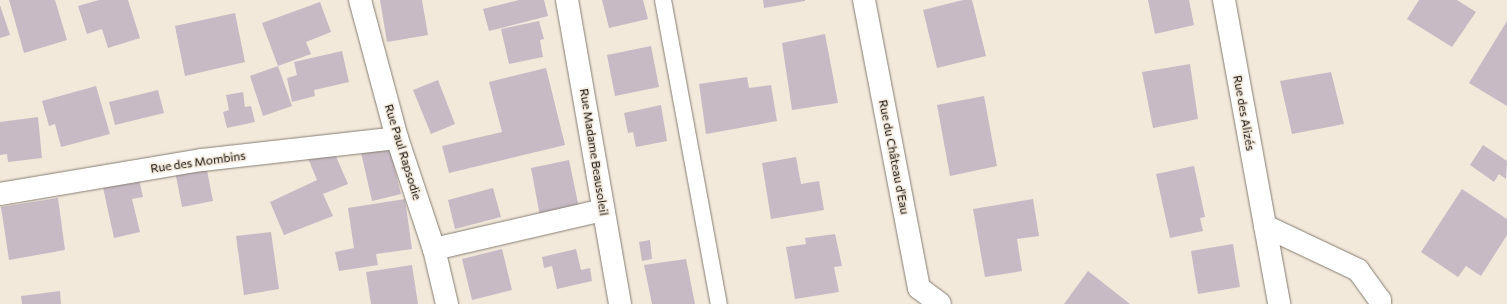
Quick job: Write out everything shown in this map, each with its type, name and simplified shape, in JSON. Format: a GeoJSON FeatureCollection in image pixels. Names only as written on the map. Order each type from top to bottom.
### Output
{"type":"FeatureCollection","features":[{"type":"Feature","properties":{"kind":"street","name":"Rue Paul Rapsodie"},"geometry":{"type":"LineString","coordinates":[[360,0],[397,138],[434,249],[447,304]]}},
{"type":"Feature","properties":{"kind":"street","name":"Rue Madame Beausoleil"},"geometry":{"type":"LineString","coordinates":[[567,0],[620,304]]}},
{"type":"Feature","properties":{"kind":"street","name":"Rue du Château d'Eau"},"geometry":{"type":"LineString","coordinates":[[864,0],[919,288],[940,304]]}},
{"type":"Feature","properties":{"kind":"street","name":"Rue des Alizés"},"geometry":{"type":"LineString","coordinates":[[1224,0],[1279,304]]}},
{"type":"Feature","properties":{"kind":"street","name":"Rue des Mombins"},"geometry":{"type":"LineString","coordinates":[[0,194],[202,160],[397,138]]}},
{"type":"Feature","properties":{"kind":"street"},"geometry":{"type":"LineString","coordinates":[[434,249],[603,210]]}},
{"type":"Feature","properties":{"kind":"street"},"geometry":{"type":"LineString","coordinates":[[1265,226],[1358,270],[1380,300],[1380,304]]}},
{"type":"Feature","properties":{"kind":"lane"},"geometry":{"type":"LineString","coordinates":[[663,0],[719,304]]}},
{"type":"Feature","properties":{"kind":"building"},"geometry":{"type":"Polygon","coordinates":[[[9,0],[55,0],[67,40],[24,53],[9,0]]]}},
{"type":"Feature","properties":{"kind":"building"},"geometry":{"type":"Polygon","coordinates":[[[99,0],[128,0],[140,38],[108,48],[102,29],[87,34],[78,6],[99,0]]]}},
{"type":"Feature","properties":{"kind":"building"},"geometry":{"type":"Polygon","coordinates":[[[380,0],[422,0],[428,35],[387,42],[380,0]]]}},
{"type":"Feature","properties":{"kind":"building"},"geometry":{"type":"Polygon","coordinates":[[[519,0],[544,0],[548,16],[489,31],[483,9],[519,0]]]}},
{"type":"Feature","properties":{"kind":"building"},"geometry":{"type":"Polygon","coordinates":[[[602,0],[643,0],[648,19],[609,28],[602,0]]]}},
{"type":"Feature","properties":{"kind":"building"},"geometry":{"type":"Polygon","coordinates":[[[763,0],[805,0],[805,1],[764,8],[763,0]]]}},
{"type":"Feature","properties":{"kind":"building"},"geometry":{"type":"Polygon","coordinates":[[[963,0],[972,0],[986,56],[937,68],[923,10],[963,0]]]}},
{"type":"Feature","properties":{"kind":"building"},"geometry":{"type":"Polygon","coordinates":[[[1148,0],[1189,0],[1194,25],[1155,34],[1148,0]]]}},
{"type":"Feature","properties":{"kind":"building"},"geometry":{"type":"Polygon","coordinates":[[[1419,0],[1457,0],[1476,12],[1452,47],[1407,19],[1419,0]]]}},
{"type":"Feature","properties":{"kind":"building"},"geometry":{"type":"Polygon","coordinates":[[[320,2],[331,32],[306,42],[311,54],[278,66],[262,23],[320,2]]]}},
{"type":"Feature","properties":{"kind":"building"},"geometry":{"type":"Polygon","coordinates":[[[0,5],[10,35],[0,38],[0,5]]]}},
{"type":"Feature","properties":{"kind":"building"},"geometry":{"type":"Polygon","coordinates":[[[235,13],[245,62],[185,76],[175,26],[235,13]]]}},
{"type":"Feature","properties":{"kind":"building"},"geometry":{"type":"Polygon","coordinates":[[[539,21],[544,39],[540,40],[543,57],[509,64],[501,29],[539,21]]]}},
{"type":"Feature","properties":{"kind":"building"},"geometry":{"type":"Polygon","coordinates":[[[1507,21],[1507,106],[1469,83],[1507,21]]]}},
{"type":"Feature","properties":{"kind":"building"},"geometry":{"type":"Polygon","coordinates":[[[825,34],[838,103],[792,110],[782,43],[825,34]]]}},
{"type":"Feature","properties":{"kind":"building"},"geometry":{"type":"Polygon","coordinates":[[[651,46],[659,87],[615,96],[607,55],[651,46]]]}},
{"type":"Feature","properties":{"kind":"building"},"geometry":{"type":"Polygon","coordinates":[[[342,51],[349,82],[314,90],[315,96],[292,102],[287,78],[297,75],[294,62],[342,51]]]}},
{"type":"Feature","properties":{"kind":"building"},"geometry":{"type":"Polygon","coordinates":[[[1190,64],[1198,119],[1153,128],[1142,72],[1190,64]]]}},
{"type":"Feature","properties":{"kind":"building"},"geometry":{"type":"Polygon","coordinates":[[[278,66],[292,106],[263,116],[250,76],[278,66]]]}},
{"type":"Feature","properties":{"kind":"building"},"geometry":{"type":"Polygon","coordinates":[[[546,68],[565,145],[449,173],[442,146],[502,132],[489,82],[546,68]]]}},
{"type":"Feature","properties":{"kind":"building"},"geometry":{"type":"Polygon","coordinates":[[[1331,72],[1344,124],[1292,134],[1280,81],[1331,72]]]}},
{"type":"Feature","properties":{"kind":"building"},"geometry":{"type":"Polygon","coordinates":[[[747,77],[749,88],[771,85],[777,121],[706,134],[699,84],[747,77]]]}},
{"type":"Feature","properties":{"kind":"building"},"geometry":{"type":"Polygon","coordinates":[[[438,80],[455,124],[431,134],[413,90],[438,80]]]}},
{"type":"Feature","properties":{"kind":"building"},"geometry":{"type":"Polygon","coordinates":[[[96,86],[110,134],[61,147],[55,124],[49,126],[42,101],[96,86]]]}},
{"type":"Feature","properties":{"kind":"building"},"geometry":{"type":"Polygon","coordinates":[[[158,90],[164,113],[115,125],[109,102],[158,90]]]}},
{"type":"Feature","properties":{"kind":"building"},"geometry":{"type":"Polygon","coordinates":[[[243,92],[245,107],[251,106],[255,122],[227,128],[223,112],[229,110],[226,95],[243,92]]]}},
{"type":"Feature","properties":{"kind":"building"},"geometry":{"type":"Polygon","coordinates":[[[984,96],[997,166],[950,176],[937,105],[984,96]]]}},
{"type":"Feature","properties":{"kind":"building"},"geometry":{"type":"Polygon","coordinates":[[[661,105],[667,141],[636,147],[633,132],[628,133],[624,113],[661,105]]]}},
{"type":"Feature","properties":{"kind":"building"},"geometry":{"type":"Polygon","coordinates":[[[38,117],[42,158],[8,162],[7,154],[0,155],[0,122],[38,117]]]}},
{"type":"Feature","properties":{"kind":"building"},"geometry":{"type":"Polygon","coordinates":[[[388,142],[401,194],[372,201],[360,148],[388,142]]]}},
{"type":"Feature","properties":{"kind":"building"},"geometry":{"type":"Polygon","coordinates":[[[1483,145],[1507,161],[1506,179],[1499,174],[1494,182],[1470,165],[1483,145]]]}},
{"type":"Feature","properties":{"kind":"building"},"geometry":{"type":"Polygon","coordinates":[[[332,147],[348,184],[323,194],[333,216],[284,235],[270,202],[317,180],[307,156],[332,147]]]}},
{"type":"Feature","properties":{"kind":"building"},"geometry":{"type":"Polygon","coordinates":[[[796,157],[801,184],[819,181],[824,210],[771,219],[762,163],[796,157]]]}},
{"type":"Feature","properties":{"kind":"building"},"geometry":{"type":"Polygon","coordinates":[[[569,160],[579,208],[540,216],[531,168],[569,160]]]}},
{"type":"Feature","properties":{"kind":"building"},"geometry":{"type":"Polygon","coordinates":[[[206,165],[213,201],[182,207],[175,171],[206,165]]]}},
{"type":"Feature","properties":{"kind":"building"},"geometry":{"type":"Polygon","coordinates":[[[1194,166],[1205,217],[1200,218],[1203,231],[1170,238],[1156,174],[1194,166]]]}},
{"type":"Feature","properties":{"kind":"building"},"geometry":{"type":"Polygon","coordinates":[[[138,175],[143,197],[132,199],[140,232],[114,238],[102,183],[138,175]]]}},
{"type":"Feature","properties":{"kind":"building"},"geometry":{"type":"Polygon","coordinates":[[[493,188],[501,217],[455,229],[448,200],[493,188]]]}},
{"type":"Feature","properties":{"kind":"building"},"geometry":{"type":"Polygon","coordinates":[[[1462,189],[1507,219],[1507,235],[1481,276],[1466,266],[1458,277],[1421,252],[1462,189]]]}},
{"type":"Feature","properties":{"kind":"building"},"geometry":{"type":"Polygon","coordinates":[[[58,198],[65,250],[9,260],[1,207],[58,198]]]}},
{"type":"Feature","properties":{"kind":"building"},"geometry":{"type":"Polygon","coordinates":[[[405,199],[412,249],[376,254],[378,265],[339,271],[335,252],[354,248],[348,208],[405,199]]]}},
{"type":"Feature","properties":{"kind":"building"},"geometry":{"type":"Polygon","coordinates":[[[1033,199],[1039,236],[1017,239],[1022,271],[985,277],[973,209],[1033,199]]]}},
{"type":"Feature","properties":{"kind":"building"},"geometry":{"type":"Polygon","coordinates":[[[271,232],[279,289],[244,295],[236,236],[271,232]]]}},
{"type":"Feature","properties":{"kind":"building"},"geometry":{"type":"Polygon","coordinates":[[[835,234],[842,266],[834,267],[839,292],[795,299],[786,247],[806,244],[805,238],[835,234]]]}},
{"type":"Feature","properties":{"kind":"building"},"geometry":{"type":"Polygon","coordinates":[[[650,240],[652,259],[642,261],[639,242],[650,240]]]}},
{"type":"Feature","properties":{"kind":"building"},"geometry":{"type":"Polygon","coordinates":[[[1233,244],[1240,287],[1198,294],[1191,251],[1233,244]]]}},
{"type":"Feature","properties":{"kind":"building"},"geometry":{"type":"Polygon","coordinates":[[[502,249],[512,290],[472,300],[462,259],[502,249]]]}},
{"type":"Feature","properties":{"kind":"building"},"geometry":{"type":"Polygon","coordinates":[[[576,249],[581,270],[590,268],[592,281],[557,289],[552,266],[544,268],[542,257],[576,249]]]}},
{"type":"Feature","properties":{"kind":"building"},"geometry":{"type":"Polygon","coordinates":[[[686,259],[695,304],[652,304],[644,265],[686,259]]]}},
{"type":"Feature","properties":{"kind":"building"},"geometry":{"type":"Polygon","coordinates":[[[412,265],[418,304],[371,304],[366,272],[412,265]]]}},
{"type":"Feature","properties":{"kind":"building"},"geometry":{"type":"Polygon","coordinates":[[[1088,271],[1130,304],[1064,304],[1088,271]]]}},
{"type":"Feature","properties":{"kind":"building"},"geometry":{"type":"Polygon","coordinates":[[[60,291],[61,304],[22,304],[21,296],[60,291]]]}}]}
